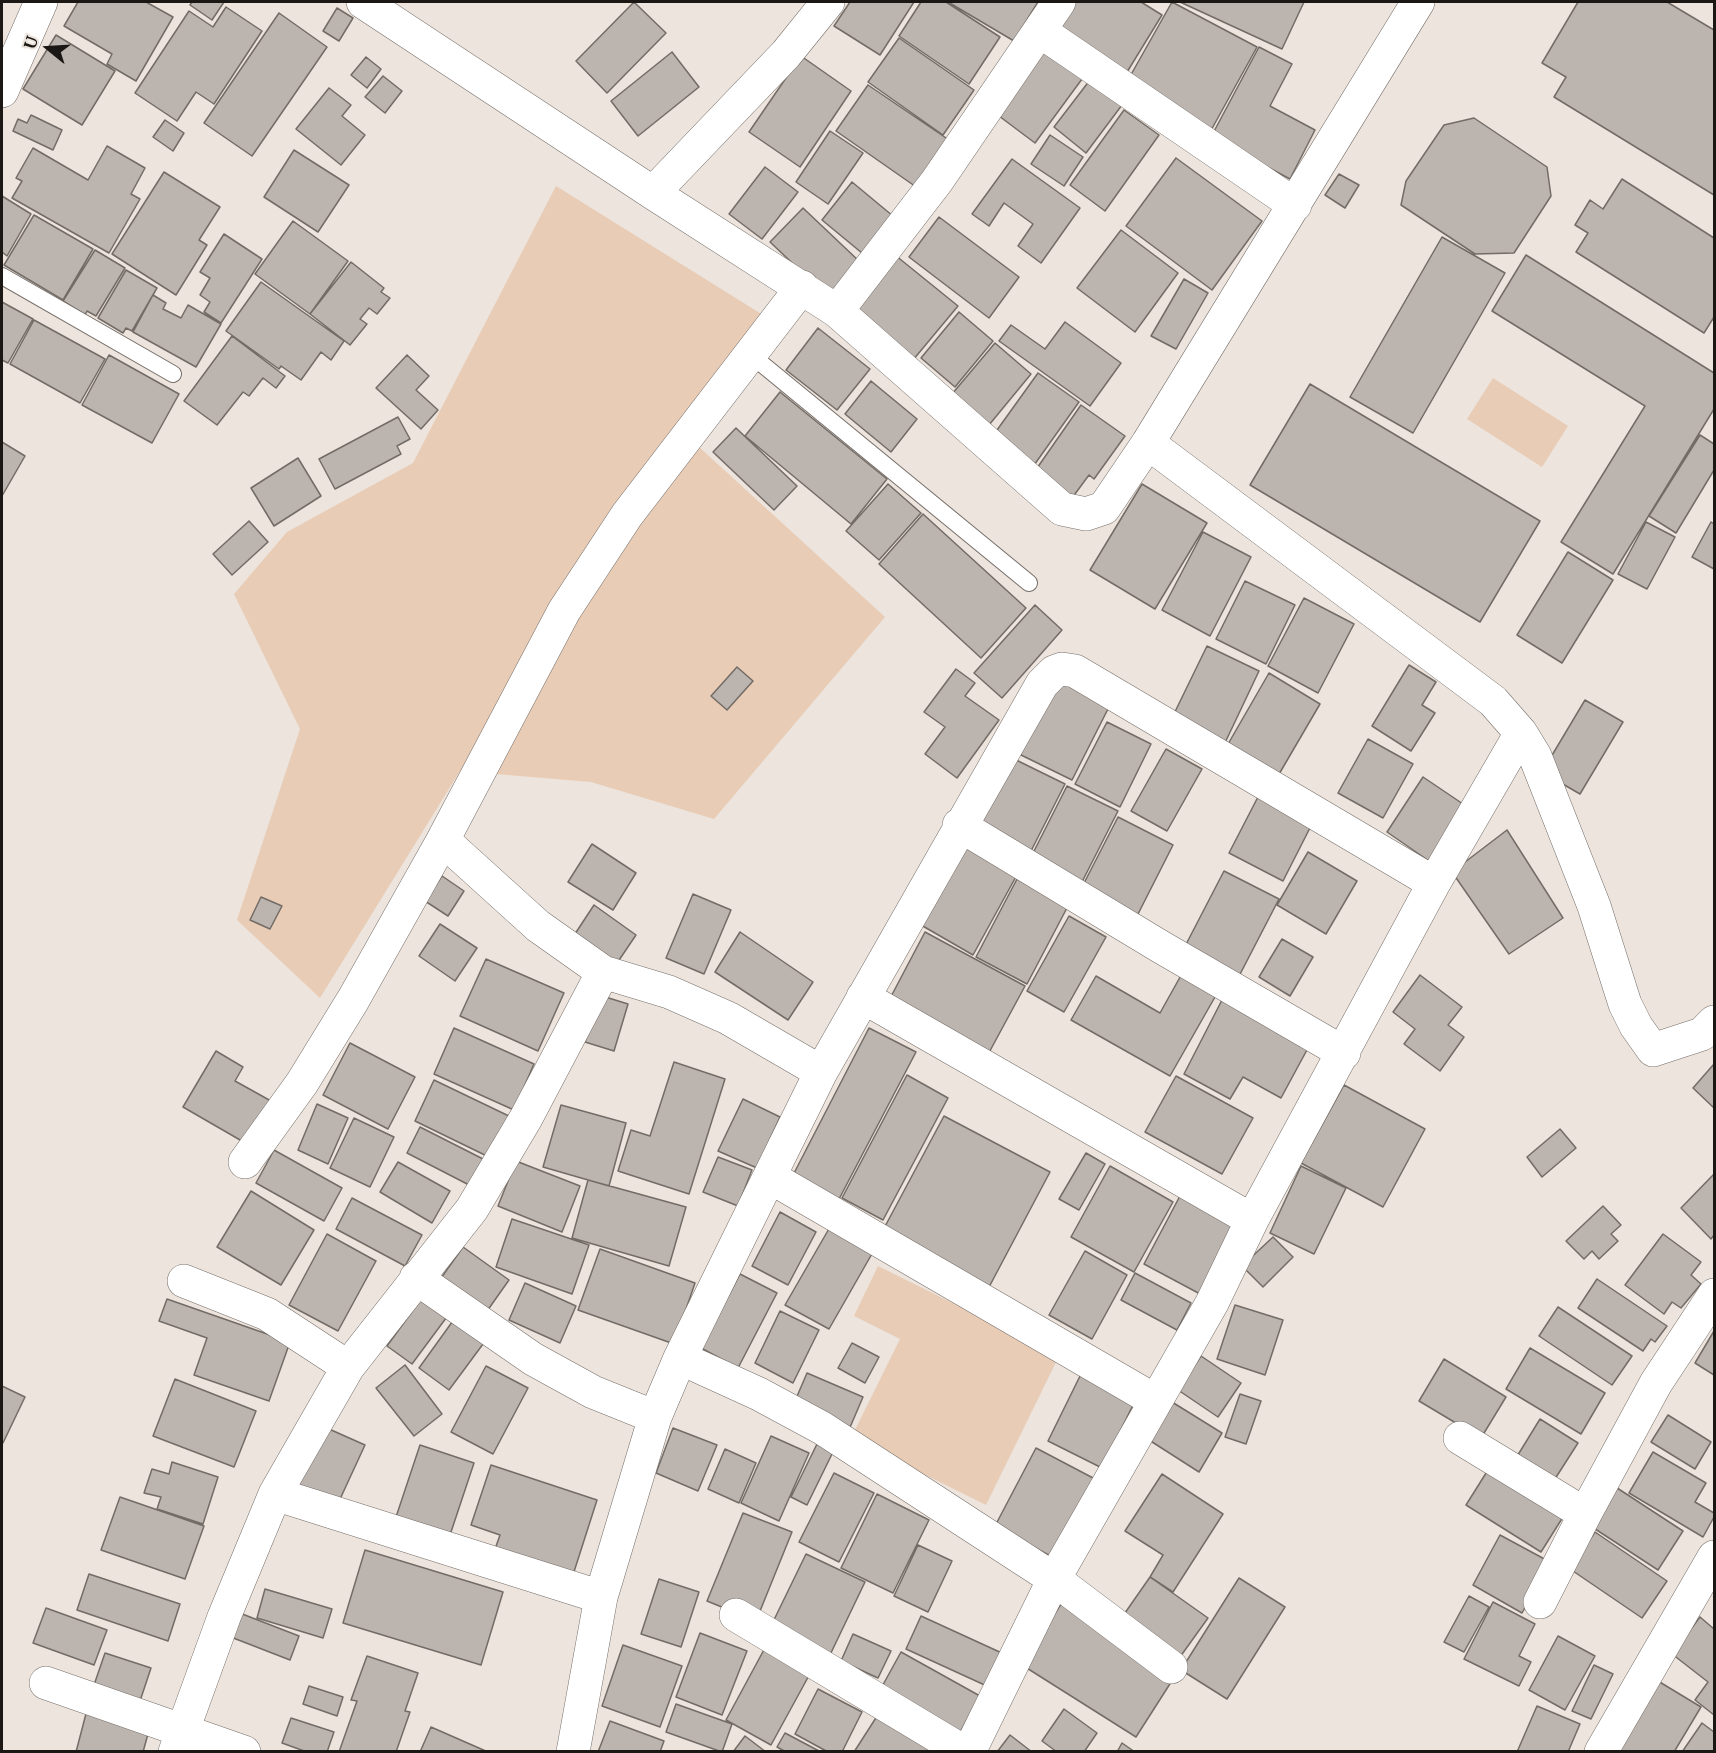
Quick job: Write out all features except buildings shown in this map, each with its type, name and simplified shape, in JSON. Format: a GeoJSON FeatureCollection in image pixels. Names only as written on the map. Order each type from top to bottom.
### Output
{"type":"FeatureCollection","features":[{"type":"Feature","properties":{"kind":"street"},"geometry":{"type":"LineString","coordinates":[[2,91],[41,2]]}},
{"type":"Feature","properties":{"kind":"street"},"geometry":{"type":"LineString","coordinates":[[363,2],[653,193],[837,310],[1062,509],[1086,514],[1104,508],[1148,443],[1418,2]]}},
{"type":"Feature","properties":{"kind":"street"},"geometry":{"type":"LineString","coordinates":[[653,193],[786,54],[828,2]]}},
{"type":"Feature","properties":{"kind":"street"},"geometry":{"type":"LineString","coordinates":[[837,310],[937,181],[1059,2]]}},
{"type":"Feature","properties":{"kind":"street"},"geometry":{"type":"LineString","coordinates":[[1040,31],[1295,205]]}},
{"type":"Feature","properties":{"kind":"street"},"geometry":{"type":"LineString","coordinates":[[245,1162],[302,1083],[342,1018],[443,840],[564,611],[627,515],[802,286]]}},
{"type":"Feature","properties":{"kind":"street"},"geometry":{"type":"LineString","coordinates":[[1148,443],[1493,701],[1521,733],[1535,756],[1577,863],[1625,1004],[1636,1026],[1653,1050],[1702,1034],[1714,1022]]}},
{"type":"Feature","properties":{"kind":"street"},"geometry":{"type":"LineString","coordinates":[[573,1752],[601,1597],[655,1417],[680,1358],[822,1072],[960,825],[1047,676],[1062,669],[1076,671],[1434,883]]}},
{"type":"Feature","properties":{"kind":"street"},"geometry":{"type":"LineString","coordinates":[[969,1752],[1054,1579],[1154,1400],[1212,1303],[1252,1220],[1434,883],[1521,733]]}},
{"type":"Feature","properties":{"kind":"street"},"geometry":{"type":"LineString","coordinates":[[960,825],[1172,953],[1344,1053]]}},
{"type":"Feature","properties":{"kind":"street"},"geometry":{"type":"LineString","coordinates":[[443,840],[538,926],[603,972],[669,993],[728,1018],[822,1072]]}},
{"type":"Feature","properties":{"kind":"street"},"geometry":{"type":"LineString","coordinates":[[179,1741],[224,1617],[275,1494],[348,1367],[472,1209],[526,1118],[603,972]]}},
{"type":"Feature","properties":{"kind":"street"},"geometry":{"type":"LineString","coordinates":[[863,997],[1252,1220]]}},
{"type":"Feature","properties":{"kind":"street"},"geometry":{"type":"LineString","coordinates":[[770,1177],[1154,1400]]}},
{"type":"Feature","properties":{"kind":"street"},"geometry":{"type":"LineString","coordinates":[[416,1278],[533,1359],[593,1392],[655,1417]]}},
{"type":"Feature","properties":{"kind":"street"},"geometry":{"type":"LineString","coordinates":[[184,1281],[267,1314],[348,1367]]}},
{"type":"Feature","properties":{"kind":"street"},"geometry":{"type":"LineString","coordinates":[[1540,1602],[1656,1383],[1714,1295]]}},
{"type":"Feature","properties":{"kind":"street"},"geometry":{"type":"LineString","coordinates":[[680,1358],[759,1394],[822,1428],[1054,1579],[1171,1667]]}},
{"type":"Feature","properties":{"kind":"street"},"geometry":{"type":"LineString","coordinates":[[1460,1438],[1585,1514]]}},
{"type":"Feature","properties":{"kind":"street"},"geometry":{"type":"LineString","coordinates":[[275,1494],[601,1597]]}},
{"type":"Feature","properties":{"kind":"street"},"geometry":{"type":"LineString","coordinates":[[1605,1750],[1705,1600],[1714,1557]]}},
{"type":"Feature","properties":{"kind":"street"},"geometry":{"type":"LineString","coordinates":[[736,1615],[964,1752]]}},
{"type":"Feature","properties":{"kind":"street"},"geometry":{"type":"LineString","coordinates":[[46,1683],[179,1741],[244,1752]]}},
{"type":"Feature","properties":{"kind":"lane"},"geometry":{"type":"LineString","coordinates":[[2,276],[173,374]]}},
{"type":"Feature","properties":{"kind":"lane"},"geometry":{"type":"LineString","coordinates":[[751,355],[1029,583]]}},
{"type":"Feature","properties":{"kind":"shaded area"},"geometry":{"type":"Polygon","coordinates":[[[556,186],[771,320],[699,447],[885,617],[714,819],[591,782],[460,771],[320,998],[237,920],[300,729],[234,594],[287,532],[413,463],[556,186]]]}},
{"type":"Feature","properties":{"kind":"shaded area"},"geometry":{"type":"Polygon","coordinates":[[[1493,378],[1568,426],[1542,467],[1467,419],[1493,378]]]}},
{"type":"Feature","properties":{"kind":"shaded area"},"geometry":{"type":"Polygon","coordinates":[[[878,1266],[1059,1356],[986,1505],[851,1438],[900,1339],[854,1316],[878,1266]]]}}]}
